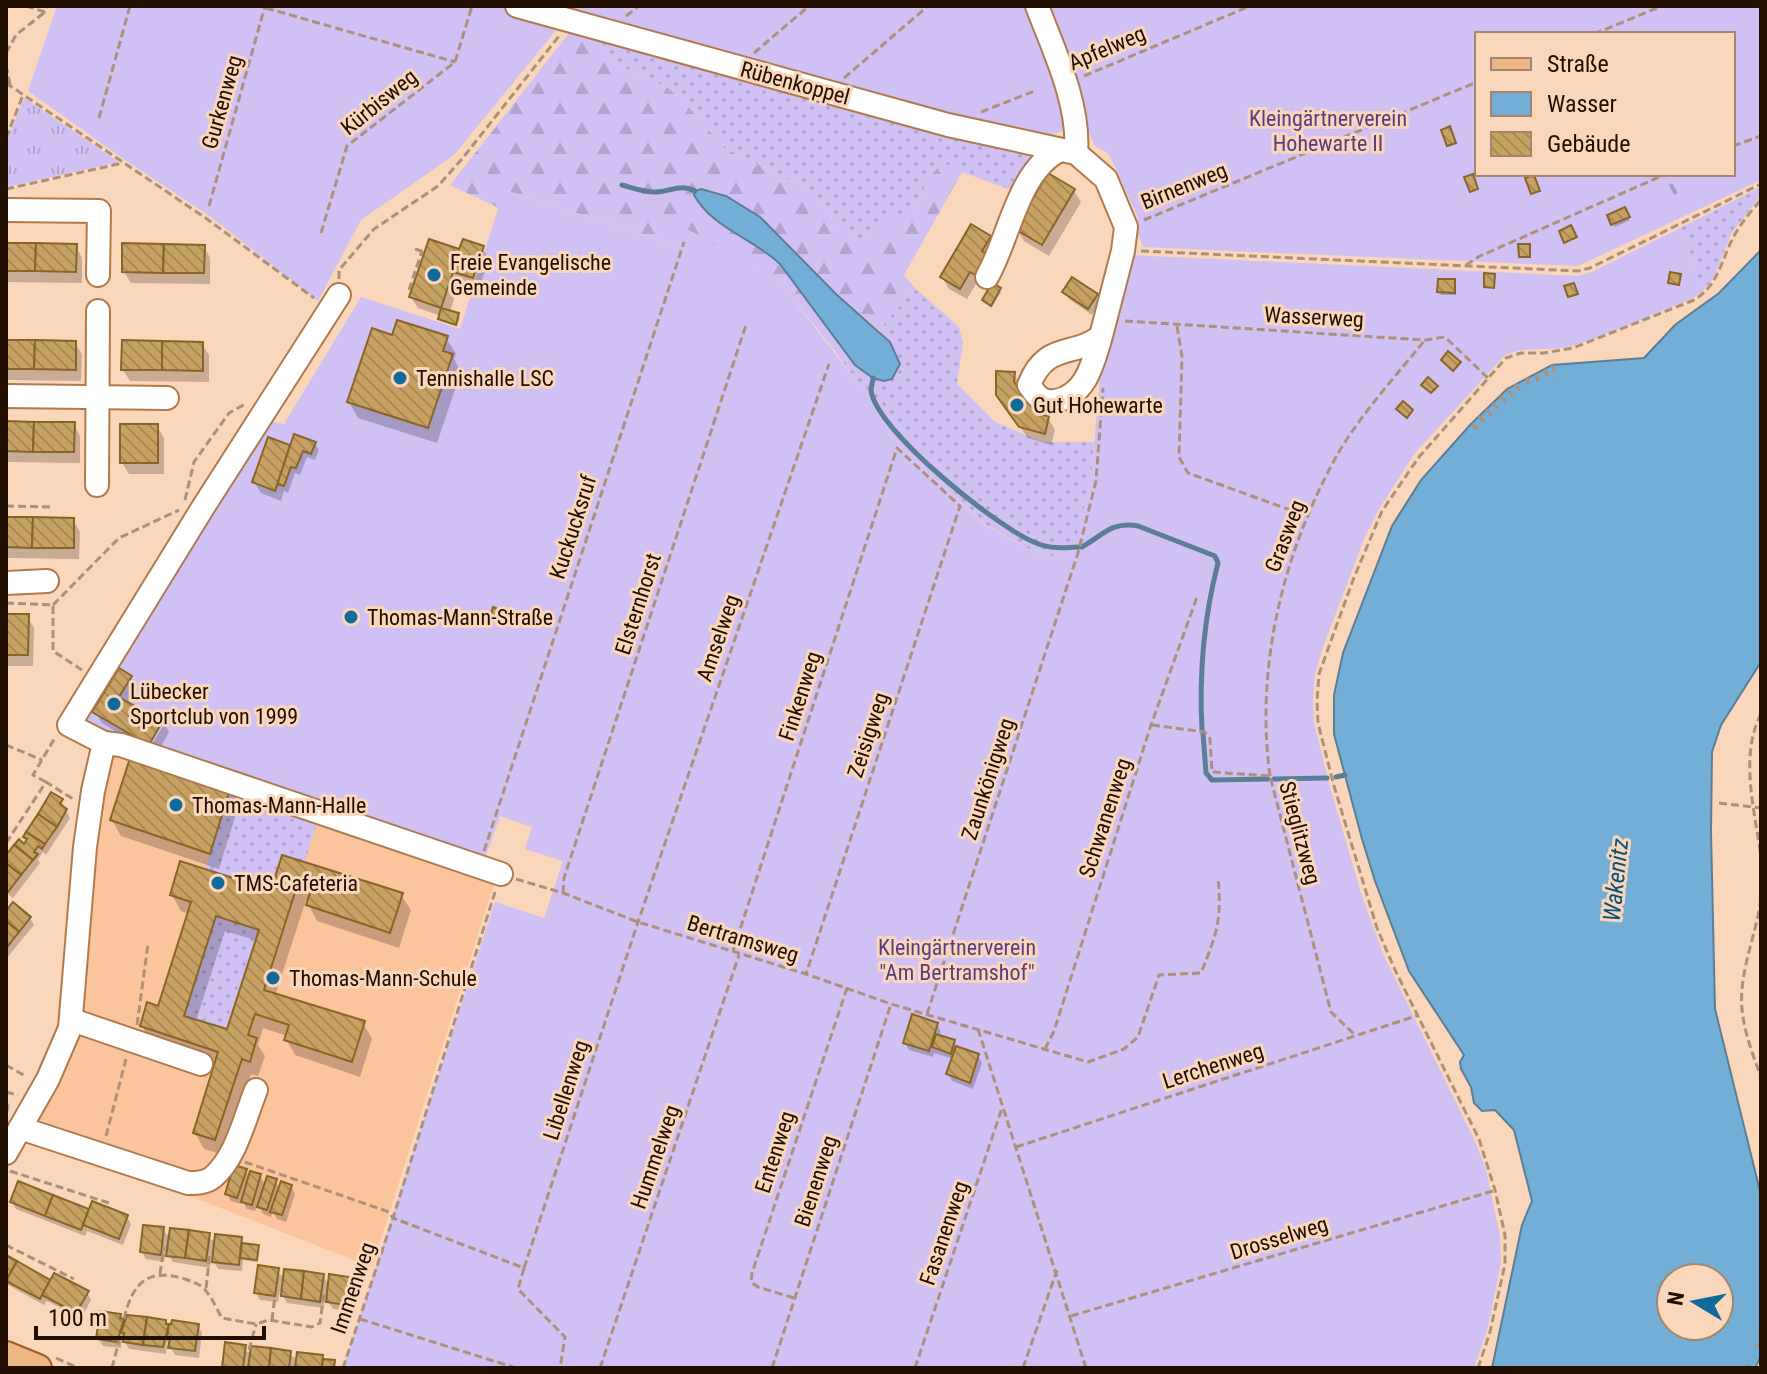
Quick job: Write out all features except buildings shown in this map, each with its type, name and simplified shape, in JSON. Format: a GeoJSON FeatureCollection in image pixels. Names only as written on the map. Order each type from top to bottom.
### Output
{"type":"FeatureCollection","features":[{"type":"Feature","properties":{"kind":"main road"},"geometry":{"type":"LineString","coordinates":[[6,1355],[38,1368]]}},
{"type":"Feature","properties":{"kind":"street","name":"Rübenkoppel"},"geometry":{"type":"LineString","coordinates":[[517,6],[948,125],[1068,152]]}},
{"type":"Feature","properties":{"kind":"street"},"geometry":{"type":"LineString","coordinates":[[987,277],[998,258],[1004,234],[1041,163],[1068,152],[1077,142],[1065,83],[1037,6]]}},
{"type":"Feature","properties":{"kind":"street"},"geometry":{"type":"LineString","coordinates":[[1068,152],[1106,179],[1126,227],[1123,251],[1101,336]]}},
{"type":"Feature","properties":{"kind":"street"},"geometry":{"type":"LineString","coordinates":[[6,210],[99,211],[98,275]]}},
{"type":"Feature","properties":{"kind":"street"},"geometry":{"type":"LineString","coordinates":[[334,302],[69,725],[104,743],[121,745],[501,874]]}},
{"type":"Feature","properties":{"kind":"street"},"geometry":{"type":"LineString","coordinates":[[97,485],[98,311]]}},
{"type":"Feature","properties":{"kind":"street"},"geometry":{"type":"LineString","coordinates":[[6,396],[167,398]]}},
{"type":"Feature","properties":{"kind":"street"},"geometry":{"type":"LineString","coordinates":[[6,583],[47,581]]}},
{"type":"Feature","properties":{"kind":"street"},"geometry":{"type":"LineString","coordinates":[[6,1153],[45,1086],[72,1020],[77,923],[91,810],[104,743]]}},
{"type":"Feature","properties":{"kind":"street"},"geometry":{"type":"LineString","coordinates":[[72,1020],[201,1064]]}},
{"type":"Feature","properties":{"kind":"street"},"geometry":{"type":"LineString","coordinates":[[20,1128],[188,1183],[201,1183],[212,1178],[229,1156],[256,1090]]}},
{"type":"Feature","properties":{"kind":"path"},"geometry":{"type":"LineString","coordinates":[[26,6],[45,12]]}},
{"type":"Feature","properties":{"kind":"path"},"geometry":{"type":"LineString","coordinates":[[6,53],[16,35],[45,12],[47,6]]}},
{"type":"Feature","properties":{"kind":"path"},"geometry":{"type":"LineString","coordinates":[[99,118],[130,6]]}},
{"type":"Feature","properties":{"kind":"path"},"geometry":{"type":"LineString","coordinates":[[265,7],[455,62],[472,6]]}},
{"type":"Feature","properties":{"kind":"path"},"geometry":{"type":"LineString","coordinates":[[800,6],[804,11]]}},
{"type":"Feature","properties":{"kind":"path"},"geometry":{"type":"LineString","coordinates":[[737,68],[809,6]]}},
{"type":"Feature","properties":{"kind":"path"},"geometry":{"type":"LineString","coordinates":[[829,91],[928,6]]}},
{"type":"Feature","properties":{"kind":"path","name":"Apfelweg"},"geometry":{"type":"LineString","coordinates":[[1065,83],[1250,6]]}},
{"type":"Feature","properties":{"kind":"path"},"geometry":{"type":"LineString","coordinates":[[1599,32],[1662,6]]}},
{"type":"Feature","properties":{"kind":"path","name":"Gurkenweg"},"geometry":{"type":"LineString","coordinates":[[209,206],[265,7]]}},
{"type":"Feature","properties":{"kind":"path"},"geometry":{"type":"LineString","coordinates":[[6,65],[8,84],[23,95],[334,302],[339,270],[374,229],[438,186],[570,22]]}},
{"type":"Feature","properties":{"kind":"path","name":"Kürbisweg"},"geometry":{"type":"LineString","coordinates":[[321,233],[347,146],[455,62]]}},
{"type":"Feature","properties":{"kind":"path","name":"Birnenweg"},"geometry":{"type":"LineString","coordinates":[[1126,227],[1475,83]]}},
{"type":"Feature","properties":{"kind":"path"},"geometry":{"type":"LineString","coordinates":[[948,125],[1037,90]]}},
{"type":"Feature","properties":{"kind":"path"},"geometry":{"type":"LineString","coordinates":[[6,138],[23,95]]}},
{"type":"Feature","properties":{"kind":"path"},"geometry":{"type":"LineString","coordinates":[[1735,145],[1761,136]]}},
{"type":"Feature","properties":{"kind":"path"},"geometry":{"type":"LineString","coordinates":[[6,189],[123,163]]}},
{"type":"Feature","properties":{"kind":"path"},"geometry":{"type":"LineString","coordinates":[[1466,265],[1661,176]]}},
{"type":"Feature","properties":{"kind":"path"},"geometry":{"type":"LineString","coordinates":[[1123,251],[1578,271],[1590,268],[1761,184]]}},
{"type":"Feature","properties":{"kind":"path"},"geometry":{"type":"LineString","coordinates":[[1478,1368],[1490,1332],[1505,1264],[1505,1235],[1495,1190],[1479,1139],[1386,952],[1365,891],[1318,723],[1317,688],[1327,648],[1382,511],[1419,457],[1506,358],[1513,354],[1573,348],[1694,300],[1716,281],[1734,236],[1761,200]]}},
{"type":"Feature","properties":{"kind":"path","name":"Kuckucksruf"},"geometry":{"type":"LineString","coordinates":[[479,867],[684,242]]}},
{"type":"Feature","properties":{"kind":"path"},"geometry":{"type":"LineString","coordinates":[[409,290],[423,251],[415,249]]}},
{"type":"Feature","properties":{"kind":"path","name":"Wasserweg"},"geometry":{"type":"LineString","coordinates":[[1121,321],[1425,340],[1445,337],[1488,378]]}},
{"type":"Feature","properties":{"kind":"path","name":"Elsternhorst"},"geometry":{"type":"LineString","coordinates":[[563,893],[564,878],[746,325]]}},
{"type":"Feature","properties":{"kind":"path"},"geometry":{"type":"LineString","coordinates":[[1177,326],[1182,357],[1179,457],[1188,473],[1308,516]]}},
{"type":"Feature","properties":{"kind":"path","name":"Grasweg"},"geometry":{"type":"LineString","coordinates":[[1270,776],[1267,677],[1283,585],[1308,516],[1337,456],[1425,340]]}},
{"type":"Feature","properties":{"kind":"path","name":"Amselweg"},"geometry":{"type":"LineString","coordinates":[[638,922],[829,364]]}},
{"type":"Feature","properties":{"kind":"path"},"geometry":{"type":"LineString","coordinates":[[1552,365],[1557,377]]}},
{"type":"Feature","properties":{"kind":"path"},"geometry":{"type":"LineString","coordinates":[[1545,369],[1548,380]]}},
{"type":"Feature","properties":{"kind":"path"},"geometry":{"type":"LineString","coordinates":[[1536,374],[1538,382]]}},
{"type":"Feature","properties":{"kind":"path","name":"Zaunkönigweg"},"geometry":{"type":"LineString","coordinates":[[927,1014],[1078,553],[1096,481],[1104,378]]}},
{"type":"Feature","properties":{"kind":"path"},"geometry":{"type":"LineString","coordinates":[[1527,378],[1529,385]]}},
{"type":"Feature","properties":{"kind":"path"},"geometry":{"type":"LineString","coordinates":[[1515,384],[1520,390]]}},
{"type":"Feature","properties":{"kind":"path"},"geometry":{"type":"LineString","coordinates":[[1507,390],[1514,397]]}},
{"type":"Feature","properties":{"kind":"path"},"geometry":{"type":"LineString","coordinates":[[1500,396],[1507,403]]}},
{"type":"Feature","properties":{"kind":"path"},"geometry":{"type":"LineString","coordinates":[[96,679],[53,651],[53,605],[119,538],[183,508],[194,462],[229,413],[245,403],[268,408]]}},
{"type":"Feature","properties":{"kind":"path"},"geometry":{"type":"LineString","coordinates":[[1493,403],[1500,410]]}},
{"type":"Feature","properties":{"kind":"path"},"geometry":{"type":"LineString","coordinates":[[1486,409],[1493,417]]}},
{"type":"Feature","properties":{"kind":"path"},"geometry":{"type":"LineString","coordinates":[[1479,416],[1486,424]]}},
{"type":"Feature","properties":{"kind":"path"},"geometry":{"type":"LineString","coordinates":[[1472,424],[1479,431]]}},
{"type":"Feature","properties":{"kind":"path","name":"Zeisigweg"},"geometry":{"type":"LineString","coordinates":[[806,974],[960,506],[897,448]]}},
{"type":"Feature","properties":{"kind":"path","name":"Finkenweg"},"geometry":{"type":"LineString","coordinates":[[732,953],[897,448]]}},
{"type":"Feature","properties":{"kind":"path"},"geometry":{"type":"LineString","coordinates":[[6,506],[52,507]]}},
{"type":"Feature","properties":{"kind":"path","name":"Schwanenweg"},"geometry":{"type":"LineString","coordinates":[[1045,1049],[1054,1031],[1151,725],[1197,597]]}},
{"type":"Feature","properties":{"kind":"path"},"geometry":{"type":"LineString","coordinates":[[6,603],[53,605]]}},
{"type":"Feature","properties":{"kind":"path"},"geometry":{"type":"LineString","coordinates":[[1761,714],[1753,729],[1749,750],[1761,857]]}},
{"type":"Feature","properties":{"kind":"path"},"geometry":{"type":"LineString","coordinates":[[69,725],[64,722],[33,775],[91,810]]}},
{"type":"Feature","properties":{"kind":"path","name":"Stieglitzweg"},"geometry":{"type":"LineString","coordinates":[[1151,725],[1205,732],[1210,739],[1212,772],[1270,776],[1331,1012],[1356,1036]]}},
{"type":"Feature","properties":{"kind":"path"},"geometry":{"type":"LineString","coordinates":[[6,745],[42,760]]}},
{"type":"Feature","properties":{"kind":"path"},"geometry":{"type":"LineString","coordinates":[[6,843],[46,782]]}},
{"type":"Feature","properties":{"kind":"path"},"geometry":{"type":"LineString","coordinates":[[1719,803],[1761,808]]}},
{"type":"Feature","properties":{"kind":"path","name":"Bertramsweg"},"geometry":{"type":"LineString","coordinates":[[501,874],[891,1004],[1088,1062],[1124,1049],[1138,1037],[1159,975],[1201,973],[1221,912],[1218,877]]}},
{"type":"Feature","properties":{"kind":"path","name":"Immenweg"},"geometry":{"type":"LineString","coordinates":[[343,1368],[501,874]]}},
{"type":"Feature","properties":{"kind":"path"},"geometry":{"type":"LineString","coordinates":[[1761,899],[1743,984],[1742,1015],[1761,1077]]}},
{"type":"Feature","properties":{"kind":"path","name":"Libellenweg"},"geometry":{"type":"LineString","coordinates":[[524,1268],[638,922]]}},
{"type":"Feature","properties":{"kind":"path"},"geometry":{"type":"LineString","coordinates":[[106,1156],[106,1129],[140,1015],[140,987],[148,944]]}},
{"type":"Feature","properties":{"kind":"path","name":"Hummelweg"},"geometry":{"type":"LineString","coordinates":[[600,1368],[739,955]]}},
{"type":"Feature","properties":{"kind":"path","name":"Entenweg"},"geometry":{"type":"LineString","coordinates":[[794,1298],[758,1287],[751,1282],[752,1273],[847,988]]}},
{"type":"Feature","properties":{"kind":"path","name":"Bienenweg"},"geometry":{"type":"LineString","coordinates":[[772,1368],[891,1004]]}},
{"type":"Feature","properties":{"kind":"path","name":"Lerchenweg"},"geometry":{"type":"LineString","coordinates":[[1016,1147],[1419,1015]]}},
{"type":"Feature","properties":{"kind":"path"},"geometry":{"type":"LineString","coordinates":[[978,1029],[1086,1368]]}},
{"type":"Feature","properties":{"kind":"path"},"geometry":{"type":"LineString","coordinates":[[6,1065],[45,1086]]}},
{"type":"Feature","properties":{"kind":"path","name":"Fasanenweg"},"geometry":{"type":"LineString","coordinates":[[915,1368],[1002,1108]]}},
{"type":"Feature","properties":{"kind":"path"},"geometry":{"type":"LineString","coordinates":[[229,1156],[389,1212],[393,1218],[524,1268],[518,1289],[565,1337],[560,1368]]}},
{"type":"Feature","properties":{"kind":"path"},"geometry":{"type":"LineString","coordinates":[[6,1170],[112,1204]]}},
{"type":"Feature","properties":{"kind":"path","name":"Drosselweg"},"geometry":{"type":"LineString","coordinates":[[1071,1316],[1495,1190]]}},
{"type":"Feature","properties":{"kind":"path"},"geometry":{"type":"LineString","coordinates":[[6,1245],[74,1279]]}},
{"type":"Feature","properties":{"kind":"path"},"geometry":{"type":"LineString","coordinates":[[160,1274],[164,1247]]}},
{"type":"Feature","properties":{"kind":"path"},"geometry":{"type":"LineString","coordinates":[[205,1290],[210,1252]]}},
{"type":"Feature","properties":{"kind":"path"},"geometry":{"type":"LineString","coordinates":[[1023,1368],[1057,1270]]}},
{"type":"Feature","properties":{"kind":"path"},"geometry":{"type":"LineString","coordinates":[[124,1319],[130,1295],[140,1282],[160,1274],[190,1281],[205,1290],[222,1318],[256,1324],[272,1320],[312,1327],[320,1323],[324,1293]]}},
{"type":"Feature","properties":{"kind":"path"},"geometry":{"type":"LineString","coordinates":[[272,1320],[275,1296]]}},
{"type":"Feature","properties":{"kind":"path"},"geometry":{"type":"LineString","coordinates":[[360,1319],[516,1368]]}},
{"type":"Feature","properties":{"kind":"path"},"geometry":{"type":"LineString","coordinates":[[249,1350],[256,1324]]}},
{"type":"Feature","properties":{"kind":"path"},"geometry":{"type":"LineString","coordinates":[[112,1368],[121,1333]]}},
{"type":"Feature","properties":{"kind":"path"},"geometry":{"type":"LineString","coordinates":[[1747,1365],[1753,1368]]}},
{"type":"Feature","properties":{"kind":"shaded area","name":"Thomas-Mann-Schule"},"geometry":{"type":"Polygon","coordinates":[[[115,749],[496,878],[372,1267],[25,1137],[54,1083],[96,831],[115,749]]]}},
{"type":"Feature","properties":{"kind":"green space"},"geometry":{"type":"Polygon","coordinates":[[[57,6],[494,6],[561,24],[454,155],[361,220],[318,301],[211,217],[28,91],[57,6]]]}},
{"type":"Feature","properties":{"kind":"green space"},"geometry":{"type":"Polygon","coordinates":[[[544,6],[1030,6],[1067,107],[1062,131],[1040,139],[544,6]]]}},
{"type":"Feature","properties":{"kind":"green space","name":"Kleingärtnerverein Hohewarte II"},"geometry":{"type":"Polygon","coordinates":[[[1041,6],[1761,6],[1761,180],[1578,266],[1143,247],[1136,229],[1138,218],[1109,154],[1094,145],[1041,6]]]}},
{"type":"Feature","properties":{"kind":"green space"},"geometry":{"type":"Polygon","coordinates":[[[573,28],[604,37],[601,50],[612,63],[667,87],[724,148],[812,191],[835,224],[853,240],[876,235],[886,215],[912,215],[930,176],[943,162],[962,172],[904,275],[915,288],[879,330],[836,294],[790,246],[750,211],[711,190],[695,191],[706,213],[781,264],[843,348],[835,351],[777,278],[686,229],[680,246],[505,190],[499,208],[450,185],[573,28]]]}},
{"type":"Feature","properties":{"kind":"green space"},"geometry":{"type":"Polygon","coordinates":[[[604,37],[1037,151],[1014,191],[943,163],[930,176],[912,215],[901,215],[876,235],[853,240],[835,224],[812,191],[724,148],[667,87],[612,63],[601,50],[604,37]]]}},
{"type":"Feature","properties":{"kind":"green space"},"geometry":{"type":"Polygon","coordinates":[[[24,98],[119,162],[6,187],[6,143],[24,98]]]}},
{"type":"Feature","properties":{"kind":"green space"},"geometry":{"type":"Polygon","coordinates":[[[1761,187],[1761,195],[1731,234],[1713,279],[1703,291],[1680,228],[1761,187]]]}},
{"type":"Feature","properties":{"kind":"green space","name":"Kleingärtnerverein \"Am Bertramshof\""},"geometry":{"type":"Polygon","coordinates":[[[504,190],[679,246],[685,228],[777,278],[864,391],[900,448],[986,526],[1038,554],[1060,557],[1073,552],[1091,481],[1100,376],[1129,255],[1577,276],[1592,272],[1680,228],[1703,291],[1693,298],[1586,341],[1563,348],[1520,351],[1504,356],[1415,453],[1365,537],[1315,674],[1314,723],[1361,893],[1383,954],[1475,1141],[1486,1170],[1500,1236],[1501,1264],[1487,1331],[1474,1368],[343,1368],[495,902],[544,918],[563,861],[525,849],[532,827],[500,816],[485,859],[116,738],[82,721],[266,420],[284,424],[361,297],[460,329],[504,190]]]}},
{"type":"Feature","properties":{"kind":"green space"},"geometry":{"type":"Polygon","coordinates":[[[915,288],[959,327],[963,343],[957,384],[995,422],[1042,442],[1094,442],[1091,481],[1073,552],[1060,557],[1038,554],[986,525],[900,448],[835,351],[843,348],[855,365],[890,342],[879,330],[915,288]]]}},
{"type":"Feature","properties":{"kind":"green space"},"geometry":{"type":"Polygon","coordinates":[[[230,789],[318,818],[305,862],[282,855],[271,890],[205,869],[230,789]]]}},
{"type":"Feature","properties":{"kind":"green space"},"geometry":{"type":"Polygon","coordinates":[[[216,916],[259,930],[227,1029],[184,1016],[216,916]]]}},
{"type":"Feature","properties":{"kind":"water"},"geometry":{"type":"Polygon","coordinates":[[[701,189],[726,196],[760,217],[837,295],[890,342],[900,364],[892,379],[884,381],[873,378],[855,365],[780,264],[722,225],[702,207],[694,195],[701,189]]]}},
{"type":"Feature","properties":{"kind":"water","name":"Wakenitz"},"geometry":{"type":"Polygon","coordinates":[[[1761,250],[1761,662],[1721,725],[1712,752],[1711,832],[1715,1009],[1761,1195],[1761,1356],[1755,1368],[1492,1368],[1522,1225],[1532,1201],[1514,1130],[1495,1110],[1482,1111],[1474,1103],[1471,1087],[1461,1069],[1460,1062],[1464,1055],[1409,971],[1362,839],[1334,734],[1334,695],[1343,653],[1392,526],[1421,480],[1470,425],[1507,389],[1552,365],[1644,358],[1675,325],[1719,293],[1761,250]]]}},
{"type":"Feature","properties":{"kind":"waterway"},"geometry":{"type":"LineString","coordinates":[[622,185],[651,192],[680,188],[695,191]]}},
{"type":"Feature","properties":{"kind":"waterway"},"geometry":{"type":"LineString","coordinates":[[873,378],[871,390],[893,429],[969,499],[995,519],[1036,543],[1062,548],[1079,547]]}},
{"type":"Feature","properties":{"kind":"waterway"},"geometry":{"type":"LineString","coordinates":[[1082,547],[1107,530],[1129,525],[1215,556],[1218,563],[1209,604],[1202,667],[1202,730]]}},
{"type":"Feature","properties":{"kind":"waterway"},"geometry":{"type":"LineString","coordinates":[[1203,733],[1206,773],[1212,780],[1268,779]]}},
{"type":"Feature","properties":{"kind":"waterway"},"geometry":{"type":"LineString","coordinates":[[1336,777],[1345,775]]}},
{"type":"Feature","properties":{"kind":"waterway"},"geometry":{"type":"LineString","coordinates":[[1274,779],[1327,778]]}},
{"type":"Feature","properties":{"kind":"place","name":"Freie Evangelische Gemeinde"},"geometry":{"type":"Point","coordinates":[434,275]}},
{"type":"Feature","properties":{"kind":"place","name":"Tennishalle LSC"},"geometry":{"type":"Point","coordinates":[400,378]}},
{"type":"Feature","properties":{"kind":"place","name":"Gut Hohewarte"},"geometry":{"type":"Point","coordinates":[1017,405]}},
{"type":"Feature","properties":{"kind":"place","name":"Thomas-Mann-Straße"},"geometry":{"type":"Point","coordinates":[351,617]}},
{"type":"Feature","properties":{"kind":"place","name":"Lübecker Sportclub von 1999"},"geometry":{"type":"Point","coordinates":[114,704]}},
{"type":"Feature","properties":{"kind":"place","name":"Thomas-Mann-Halle"},"geometry":{"type":"Point","coordinates":[176,805]}},
{"type":"Feature","properties":{"kind":"place","name":"TMS-Cafeteria"},"geometry":{"type":"Point","coordinates":[218,883]}},
{"type":"Feature","properties":{"kind":"place","name":"Thomas-Mann-Schule"},"geometry":{"type":"Point","coordinates":[273,978]}}]}
